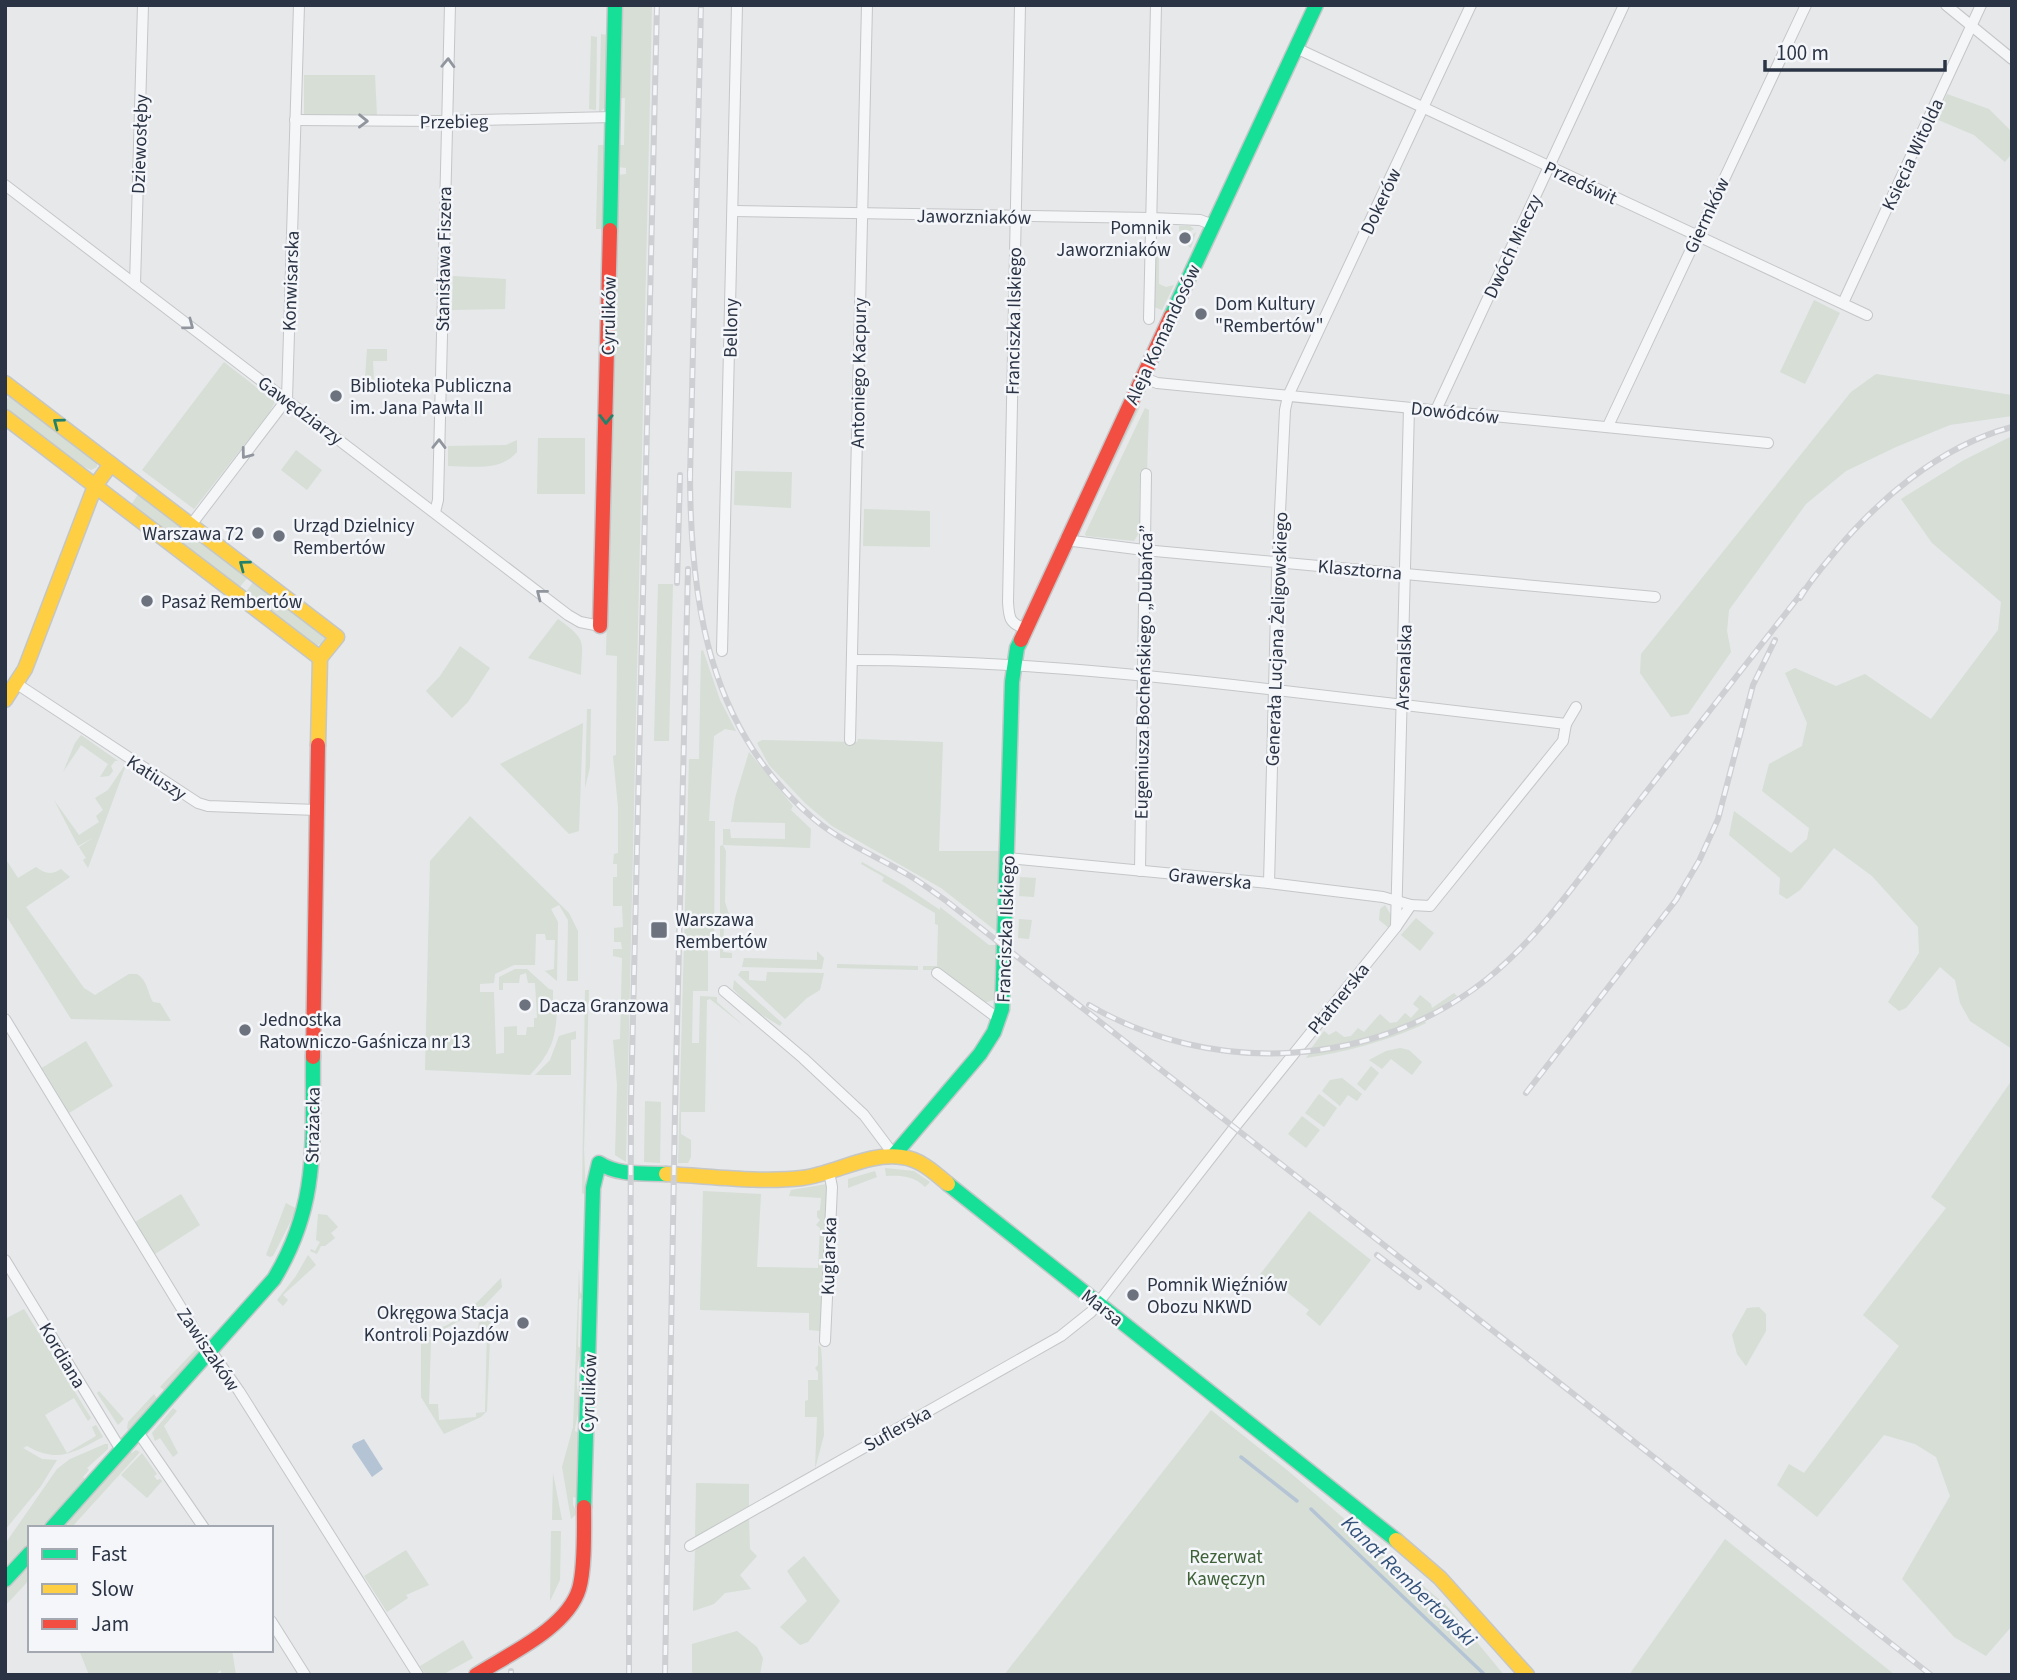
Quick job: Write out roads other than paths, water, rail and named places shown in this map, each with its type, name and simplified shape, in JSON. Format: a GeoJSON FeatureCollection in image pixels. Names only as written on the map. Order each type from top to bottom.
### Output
{"type":"FeatureCollection","features":[{"type":"Feature","properties":{"kind":"street","name":"Dziewosłęby"},"geometry":{"type":"LineString","coordinates":[[135,284],[143,5]]}},
{"type":"Feature","properties":{"kind":"street","name":"Konwisarska"},"geometry":{"type":"LineString","coordinates":[[287,399],[299,5]]}},
{"type":"Feature","properties":{"kind":"street","name":"Stanisława Fiszera"},"geometry":{"type":"LineString","coordinates":[[435,512],[438,500],[450,5]]}},
{"type":"Feature","properties":{"kind":"street","name":"Cyrulików"},"geometry":{"type":"LineString","coordinates":[[600,626],[615,5]]}},
{"type":"Feature","properties":{"kind":"street","name":"Bellony"},"geometry":{"type":"LineString","coordinates":[[722,651],[737,5]]}},
{"type":"Feature","properties":{"kind":"street","name":"Antoniego Kacpury"},"geometry":{"type":"LineString","coordinates":[[850,740],[867,5]]}},
{"type":"Feature","properties":{"kind":"street","name":"Franciszka Ilskiego"},"geometry":{"type":"LineString","coordinates":[[1020,5],[1009,612],[1013,623],[1024,628]]}},
{"type":"Feature","properties":{"kind":"street"},"geometry":{"type":"LineString","coordinates":[[1149,319],[1156,5]]}},
{"type":"Feature","properties":{"kind":"street","name":"Aleja Komandosów"},"geometry":{"type":"LineString","coordinates":[[1014,664],[1024,628],[1316,5]]}},
{"type":"Feature","properties":{"kind":"street","name":"Dokerów"},"geometry":{"type":"LineString","coordinates":[[1288,396],[1471,5]]}},
{"type":"Feature","properties":{"kind":"street","name":"Dwóch Mieczy"},"geometry":{"type":"LineString","coordinates":[[1436,410],[1624,5]]}},
{"type":"Feature","properties":{"kind":"street","name":"Giermków"},"geometry":{"type":"LineString","coordinates":[[1608,426],[1806,5]]}},
{"type":"Feature","properties":{"kind":"street"},"geometry":{"type":"LineString","coordinates":[[1946,5],[2012,59]]}},
{"type":"Feature","properties":{"kind":"street","name":"Księcia Witolda"},"geometry":{"type":"LineString","coordinates":[[1843,303],[1981,5]]}},
{"type":"Feature","properties":{"kind":"street","name":"Przedświt"},"geometry":{"type":"LineString","coordinates":[[1296,48],[1867,315]]}},
{"type":"Feature","properties":{"kind":"street","name":"Przebieg"},"geometry":{"type":"LineString","coordinates":[[295,120],[447,121],[613,117]]}},
{"type":"Feature","properties":{"kind":"street","name":"Gawędziarzy"},"geometry":{"type":"LineString","coordinates":[[5,185],[568,615],[580,622],[600,626]]}},
{"type":"Feature","properties":{"kind":"street","name":"Jaworzniaków"},"geometry":{"type":"LineString","coordinates":[[733,211],[1151,218],[1200,220],[1213,225]]}},
{"type":"Feature","properties":{"kind":"street","name":"Dowódców"},"geometry":{"type":"LineString","coordinates":[[1142,377],[1157,383],[1768,443]]}},
{"type":"Feature","properties":{"kind":"street"},"geometry":{"type":"LineString","coordinates":[[5,383],[337,637],[320,658],[5,417]]}},
{"type":"Feature","properties":{"kind":"street","name":"Generała Lucjana Żeligowskiego"},"geometry":{"type":"LineString","coordinates":[[1269,883],[1278,561],[1284,410],[1288,396]]}},
{"type":"Feature","properties":{"kind":"street"},"geometry":{"type":"LineString","coordinates":[[191,525],[287,399]]}},
{"type":"Feature","properties":{"kind":"street","name":"Arsenalska"},"geometry":{"type":"LineString","coordinates":[[1396,927],[1409,408]]}},
{"type":"Feature","properties":{"kind":"street"},"geometry":{"type":"LineString","coordinates":[[5,700],[18,684],[95,486],[111,464]]}},
{"type":"Feature","properties":{"kind":"street","name":"Eugeniusza Bocheńskiego „Dubańca”"},"geometry":{"type":"LineString","coordinates":[[1140,871],[1146,474]]}},
{"type":"Feature","properties":{"kind":"street","name":"Klasztorna"},"geometry":{"type":"LineString","coordinates":[[1065,540],[1144,550],[1655,597]]}},
{"type":"Feature","properties":{"kind":"street","name":"Strażacka"},"geometry":{"type":"LineString","coordinates":[[54,1526],[268,1286],[283,1266],[301,1227],[309,1200],[320,658]]}},
{"type":"Feature","properties":{"kind":"street"},"geometry":{"type":"LineString","coordinates":[[852,660],[1014,664],[1142,675],[1566,724]]}},
{"type":"Feature","properties":{"kind":"street","name":"Franciszka Ilskiego"},"geometry":{"type":"LineString","coordinates":[[894,1155],[980,1054],[992,1038],[1000,1020],[1004,991],[1014,664]]}},
{"type":"Feature","properties":{"kind":"street","name":"Katiuszy"},"geometry":{"type":"LineString","coordinates":[[18,684],[198,803],[208,806],[317,810]]}},
{"type":"Feature","properties":{"kind":"street"},"geometry":{"type":"LineString","coordinates":[[1411,905],[1432,905],[1563,741],[1566,724],[1576,707]]}},
{"type":"Feature","properties":{"kind":"street","name":"Grawerska"},"geometry":{"type":"LineString","coordinates":[[1008,858],[1269,883],[1396,899],[1411,905]]}},
{"type":"Feature","properties":{"kind":"street","name":"Płatnerska"},"geometry":{"type":"LineString","coordinates":[[1099,1304],[1411,905]]}},
{"type":"Feature","properties":{"kind":"street"},"geometry":{"type":"LineString","coordinates":[[937,973],[1000,1020]]}},
{"type":"Feature","properties":{"kind":"street"},"geometry":{"type":"LineString","coordinates":[[724,991],[803,1058],[864,1115],[894,1155]]}},
{"type":"Feature","properties":{"kind":"street","name":"Zawiszaków"},"geometry":{"type":"LineString","coordinates":[[5,1020],[202,1342],[211,1351],[418,1675]]}},
{"type":"Feature","properties":{"kind":"street","name":"Marsa"},"geometry":{"type":"LineString","coordinates":[[599,1163],[610,1170],[621,1172],[772,1179],[802,1178],[869,1158],[894,1155],[912,1158],[926,1166],[1440,1577],[1527,1675]]}},
{"type":"Feature","properties":{"kind":"street","name":"Cyrulików"},"geometry":{"type":"LineString","coordinates":[[476,1675],[562,1618],[576,1599],[582,1575],[593,1188],[599,1163]]}},
{"type":"Feature","properties":{"kind":"street","name":"Kuglarska"},"geometry":{"type":"LineString","coordinates":[[825,1341],[832,1187],[829,1172]]}},
{"type":"Feature","properties":{"kind":"street","name":"Kordiana"},"geometry":{"type":"LineString","coordinates":[[5,1260],[121,1450]]}},
{"type":"Feature","properties":{"kind":"street","name":"Suflerska"},"geometry":{"type":"LineString","coordinates":[[690,1546],[1061,1336],[1099,1304]]}},
{"type":"Feature","properties":{"kind":"street"},"geometry":{"type":"LineString","coordinates":[[138,1432],[203,1526]]}},
{"type":"Feature","properties":{"kind":"street"},"geometry":{"type":"LineString","coordinates":[[5,1580],[28,1555]]}},
{"type":"Feature","properties":{"kind":"street"},"geometry":{"type":"LineString","coordinates":[[273,1624],[305,1675]]}},
{"type":"Feature","properties":{"kind":"water"},"geometry":{"type":"Polygon","coordinates":[[[364,1439],[383,1469],[372,1477],[352,1447],[364,1439]]]}},
{"type":"Feature","properties":{"kind":"waterway","name":"Kanał Rembertowski"},"geometry":{"type":"LineString","coordinates":[[1241,1457],[1297,1501]]}},
{"type":"Feature","properties":{"kind":"waterway","name":"Kanał Rembertowski"},"geometry":{"type":"LineString","coordinates":[[1311,1509],[1485,1675]]}},
{"type":"Feature","properties":{"kind":"railway"},"geometry":{"type":"LineString","coordinates":[[629,1675],[631,1102],[657,5]]}},
{"type":"Feature","properties":{"kind":"railway"},"geometry":{"type":"LineString","coordinates":[[690,478],[701,5]]}},
{"type":"Feature","properties":{"kind":"railway"},"geometry":{"type":"LineString","coordinates":[[1800,598],[1847,538],[1910,479],[1959,448],[2012,427]]}},
{"type":"Feature","properties":{"kind":"railway"},"geometry":{"type":"LineString","coordinates":[[690,471],[694,568],[701,615],[712,660],[728,704],[750,745],[778,784],[814,819],[945,900],[1931,1675]]}},
{"type":"Feature","properties":{"kind":"railway"},"geometry":{"type":"LineString","coordinates":[[677,583],[680,475]]}},
{"type":"Feature","properties":{"kind":"railway"},"geometry":{"type":"LineString","coordinates":[[665,1675],[688,569]]}},
{"type":"Feature","properties":{"kind":"railway"},"geometry":{"type":"LineString","coordinates":[[1089,1005],[1137,1028],[1187,1044],[1239,1052],[1292,1053],[1344,1046],[1394,1031],[1442,1009],[1487,979],[1541,926],[1804,590]]}},
{"type":"Feature","properties":{"kind":"railway"},"geometry":{"type":"LineString","coordinates":[[1526,1093],[1676,900],[1699,861],[1718,819],[1753,685],[1775,640]]}},
{"type":"Feature","properties":{"kind":"railway"},"geometry":{"type":"LineString","coordinates":[[1377,1255],[1419,1287]]}},
{"type":"Feature","properties":{"kind":"place","name":"Pomnik Jaworzniaków"},"geometry":{"type":"Point","coordinates":[1185,238]}},
{"type":"Feature","properties":{"kind":"place","name":"Dom Kultury \"Rembertów\""},"geometry":{"type":"Point","coordinates":[1201,314]}},
{"type":"Feature","properties":{"kind":"place","name":"Biblioteka Publiczna im. Jana Pawła II"},"geometry":{"type":"Point","coordinates":[336,396]}},
{"type":"Feature","properties":{"kind":"place","name":"Warszawa 72"},"geometry":{"type":"Point","coordinates":[258,533]}},
{"type":"Feature","properties":{"kind":"place","name":"Urząd Dzielnicy Rembertów"},"geometry":{"type":"Point","coordinates":[279,536]}},
{"type":"Feature","properties":{"kind":"place","name":"Pasaż Rembertów"},"geometry":{"type":"Point","coordinates":[147,601]}},
{"type":"Feature","properties":{"kind":"place","name":"Warszawa Rembertów"},"geometry":{"type":"Point","coordinates":[659,930]}},
{"type":"Feature","properties":{"kind":"place","name":"Dacza Granzowa"},"geometry":{"type":"Point","coordinates":[525,1005]}},
{"type":"Feature","properties":{"kind":"place","name":"Jednostka Ratowniczo-Gaśnicza nr 13"},"geometry":{"type":"Point","coordinates":[245,1030]}},
{"type":"Feature","properties":{"kind":"place","name":"Pomnik Więźniów Obozu NKWD"},"geometry":{"type":"Point","coordinates":[1133,1295]}},
{"type":"Feature","properties":{"kind":"place","name":"Okręgowa Stacja Kontroli Pojazdów"},"geometry":{"type":"Point","coordinates":[523,1323]}},
{"type":"Feature","properties":{"kind":"park label","name":"Rezerwat Kawęczyn"},"geometry":{"type":"Point","coordinates":[1226,1567]}}]}
